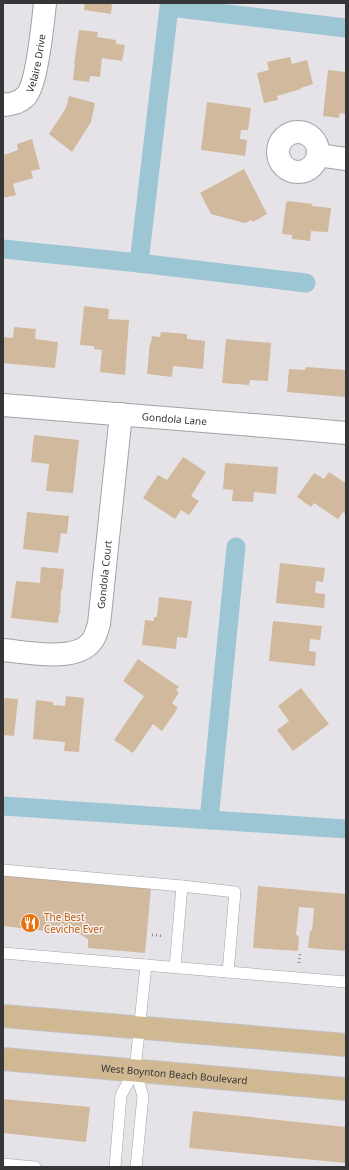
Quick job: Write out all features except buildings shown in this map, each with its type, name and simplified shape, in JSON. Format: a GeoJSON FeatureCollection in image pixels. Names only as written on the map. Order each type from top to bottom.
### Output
{"type":"FeatureCollection","features":[{"type":"Feature","properties":{"kind":"main road"},"geometry":{"type":"LineString","coordinates":[[3,1016],[346,1045]]}},
{"type":"Feature","properties":{"kind":"main road","name":"West Boynton Beach Boulevard"},"geometry":{"type":"LineString","coordinates":[[3,1059],[346,1089]]}},
{"type":"Feature","properties":{"kind":"street","name":"Velaire Drive"},"geometry":{"type":"LineString","coordinates":[[3,105],[14,104],[26,96],[31,88],[36,70],[45,3]]}},
{"type":"Feature","properties":{"kind":"street"},"geometry":{"type":"LineString","coordinates":[[318,155],[346,159]]}},
{"type":"Feature","properties":{"kind":"street","name":"Gondola Lane"},"geometry":{"type":"LineString","coordinates":[[3,405],[346,433]]}},
{"type":"Feature","properties":{"kind":"street","name":"Gondola Court"},"geometry":{"type":"LineString","coordinates":[[3,650],[45,654],[70,654],[84,648],[94,637],[99,624],[122,414]]}},
{"type":"Feature","properties":{"kind":"lane"},"geometry":{"type":"LineString","coordinates":[[3,870],[235,892],[228,972]]}},
{"type":"Feature","properties":{"kind":"lane"},"geometry":{"type":"LineString","coordinates":[[175,967],[182,886]]}},
{"type":"Feature","properties":{"kind":"lane"},"geometry":{"type":"LineString","coordinates":[[3,953],[346,982]]}},
{"type":"Feature","properties":{"kind":"lane"},"geometry":{"type":"LineString","coordinates":[[136,1167],[142,1096],[135,1070],[146,965]]}},
{"type":"Feature","properties":{"kind":"lane"},"geometry":{"type":"LineString","coordinates":[[115,1167],[120,1095],[135,1070]]}},
{"type":"Feature","properties":{"kind":"lane"},"geometry":{"type":"LineString","coordinates":[[3,1164],[35,1167]]}},
{"type":"Feature","properties":{"kind":"path"},"geometry":{"type":"LineString","coordinates":[[152,935],[167,936]]}},
{"type":"Feature","properties":{"kind":"path"},"geometry":{"type":"LineString","coordinates":[[298,967],[300,952]]}},
{"type":"Feature","properties":{"kind":"waterway"},"geometry":{"type":"LineString","coordinates":[[139,263],[169,7],[346,28]]}},
{"type":"Feature","properties":{"kind":"waterway"},"geometry":{"type":"LineString","coordinates":[[3,249],[139,263],[306,283]]}},
{"type":"Feature","properties":{"kind":"waterway"},"geometry":{"type":"LineString","coordinates":[[209,820],[236,547]]}},
{"type":"Feature","properties":{"kind":"waterway"},"geometry":{"type":"LineString","coordinates":[[3,806],[346,829]]}},
{"type":"Feature","properties":{"kind":"place","name":"The Best Ceviche Ever"},"geometry":{"type":"Point","coordinates":[30,923]}}]}
